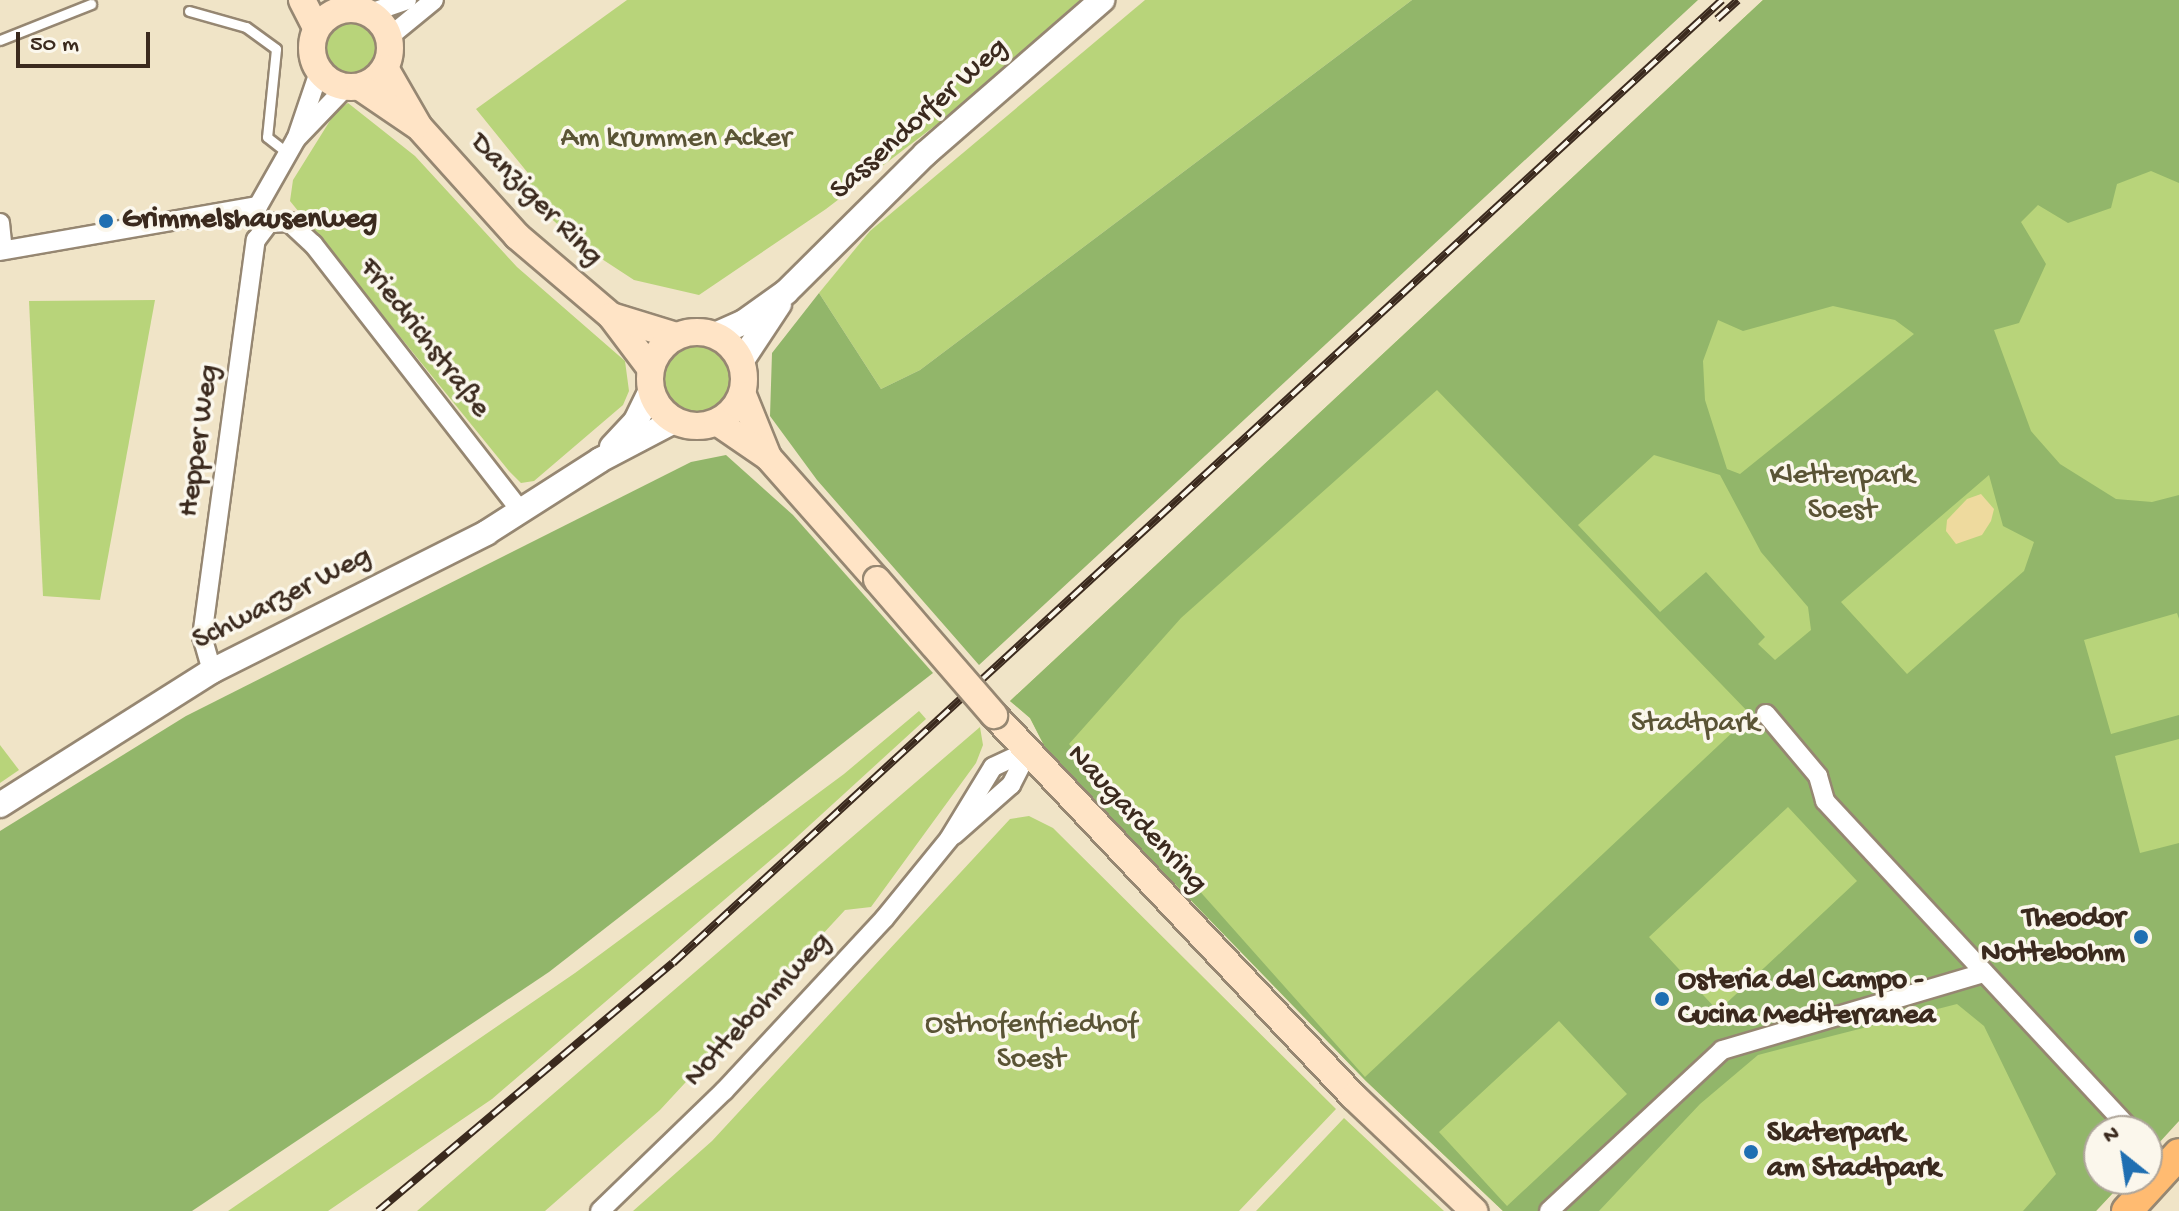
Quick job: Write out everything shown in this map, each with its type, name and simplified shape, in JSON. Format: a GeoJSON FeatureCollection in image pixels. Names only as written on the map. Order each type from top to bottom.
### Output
{"type":"FeatureCollection","features":[{"type":"Feature","properties":{"kind":"main road"},"geometry":{"type":"LineString","coordinates":[[302,0],[316,28]]}},
{"type":"Feature","properties":{"kind":"main road"},"geometry":{"type":"LineString","coordinates":[[336,5],[370,13],[389,37],[385,68],[353,87],[319,72],[312,58],[316,28],[336,5]]}},
{"type":"Feature","properties":{"kind":"main road","name":"Danziger Ring"},"geometry":{"type":"LineString","coordinates":[[385,68],[419,127],[517,236],[611,316],[651,379]]}},
{"type":"Feature","properties":{"kind":"main road","name":"Danziger Ring"},"geometry":{"type":"LineString","coordinates":[[353,87],[419,127]]}},
{"type":"Feature","properties":{"kind":"main road","name":"Danziger Ring"},"geometry":{"type":"LineString","coordinates":[[611,316],[676,336]]}},
{"type":"Feature","properties":{"kind":"main road"},"geometry":{"type":"LineString","coordinates":[[696,331],[715,335],[742,360],[743,395],[717,422],[688,426],[674,421],[651,379],[660,349],[676,336],[696,331]]}},
{"type":"Feature","properties":{"kind":"main road","name":"Naugardenring"},"geometry":{"type":"LineString","coordinates":[[743,395],[768,457]]}},
{"type":"Feature","properties":{"kind":"main road","name":"Naugardenring"},"geometry":{"type":"LineString","coordinates":[[717,422],[768,457],[994,715],[1354,1097],[1474,1211]]}},
{"type":"Feature","properties":{"kind":"main road"},"geometry":{"type":"LineString","coordinates":[[2127,1211],[2164,1156]]}},
{"type":"Feature","properties":{"kind":"street"},"geometry":{"type":"LineString","coordinates":[[370,13],[407,0]]}},
{"type":"Feature","properties":{"kind":"street"},"geometry":{"type":"LineString","coordinates":[[389,37],[434,0]]}},
{"type":"Feature","properties":{"kind":"street","name":"Sassendorfer Weg"},"geometry":{"type":"LineString","coordinates":[[715,335],[744,322],[786,292],[925,154],[1102,0]]}},
{"type":"Feature","properties":{"kind":"street"},"geometry":{"type":"LineString","coordinates":[[0,223],[2,251],[258,206],[292,146],[319,72]]}},
{"type":"Feature","properties":{"kind":"street"},"geometry":{"type":"LineString","coordinates":[[292,146],[353,87]]}},
{"type":"Feature","properties":{"kind":"street","name":"Friedrichstraße"},"geometry":{"type":"LineString","coordinates":[[269,223],[289,222],[313,244],[521,511]]}},
{"type":"Feature","properties":{"kind":"street","name":"Hepper Weg"},"geometry":{"type":"LineString","coordinates":[[212,671],[202,637],[256,240],[269,223]]}},
{"type":"Feature","properties":{"kind":"street","name":"Sassendorfer Weg"},"geometry":{"type":"LineString","coordinates":[[742,360],[786,292]]}},
{"type":"Feature","properties":{"kind":"street","name":"Schwarzer Weg"},"geometry":{"type":"LineString","coordinates":[[600,460],[636,421],[651,379]]}},
{"type":"Feature","properties":{"kind":"street","name":"Schwarzer Weg"},"geometry":{"type":"LineString","coordinates":[[0,805],[212,671],[521,511],[600,460],[674,421]]}},
{"type":"Feature","properties":{"kind":"street"},"geometry":{"type":"LineString","coordinates":[[1766,714],[1818,776],[1825,801],[2117,1115]]}},
{"type":"Feature","properties":{"kind":"street","name":"Nottebohmweg"},"geometry":{"type":"LineString","coordinates":[[600,1211],[724,1091],[884,919],[949,839],[993,767],[1028,751]]}},
{"type":"Feature","properties":{"kind":"street"},"geometry":{"type":"LineString","coordinates":[[1549,1211],[1722,1050],[1983,973]]}},
{"type":"Feature","properties":{"kind":"lane"},"geometry":{"type":"LineString","coordinates":[[0,40],[91,4]]}},
{"type":"Feature","properties":{"kind":"lane"},"geometry":{"type":"LineString","coordinates":[[189,11],[246,27],[276,49],[267,137],[292,146]]}},
{"type":"Feature","properties":{"kind":"green space","name":"Am krummen Acker"},"geometry":{"type":"Polygon","coordinates":[[[627,0],[1080,0],[953,112],[826,209],[699,295],[634,280],[582,246],[518,189],[532,178],[476,109],[627,0]]]}},
{"type":"Feature","properties":{"kind":"green space"},"geometry":{"type":"Polygon","coordinates":[[[1145,0],[1412,0],[920,370],[881,389],[819,293],[870,231],[1145,0]]]}},
{"type":"Feature","properties":{"kind":"green space"},"geometry":{"type":"Polygon","coordinates":[[[1412,0],[1698,0],[979,665],[817,480],[770,416],[772,353],[819,293],[881,389],[920,370],[1412,0]]]}},
{"type":"Feature","properties":{"kind":"green space","name":"Stadtpark"},"geometry":{"type":"Polygon","coordinates":[[[1763,0],[2179,0],[2179,1121],[2163,1126],[2163,1115],[2083,1115],[2083,1195],[2111,1195],[2096,1211],[1503,1211],[1366,1081],[1048,753],[1030,718],[1010,701],[1763,0]]]}},
{"type":"Feature","properties":{"kind":"green space","name":"Kletterpark Soest"},"geometry":{"type":"Polygon","coordinates":[[[1763,0],[2179,0],[2179,183],[2151,171],[2117,184],[2111,208],[2068,223],[2038,205],[2021,222],[2046,264],[2019,323],[1994,330],[2031,431],[2060,464],[2116,499],[2152,502],[2179,495],[2179,619],[2177,613],[2084,640],[2111,734],[2179,715],[2179,739],[2115,756],[2140,853],[2179,843],[2179,1121],[2163,1138],[2163,1115],[2083,1115],[2083,1195],[2111,1195],[2096,1211],[2023,1211],[2056,1174],[1984,1026],[1957,1004],[1758,1055],[1700,1104],[1599,1211],[1503,1211],[1366,1081],[1048,753],[1030,718],[1010,701],[1763,0]],[[1833,306],[1743,331],[1718,320],[1703,361],[1705,400],[1727,469],[1740,474],[1914,334],[1895,320],[1833,306]],[[1437,390],[1181,618],[1069,744],[1365,1077],[1751,715],[1437,390]],[[1654,455],[1578,525],[1660,612],[1706,572],[1765,637],[1758,644],[1775,660],[1811,630],[1808,607],[1761,552],[1720,475],[1654,455]],[[1989,475],[1841,602],[1907,674],[2024,571],[2034,542],[2003,526],[1989,475]],[[1788,807],[1649,937],[1718,1011],[1857,881],[1788,807]],[[1559,1021],[1439,1132],[1507,1206],[1627,1094],[1559,1021]]]}},
{"type":"Feature","properties":{"kind":"green space"},"geometry":{"type":"Polygon","coordinates":[[[350,19],[370,28],[379,48],[370,68],[350,77],[330,68],[321,48],[330,28],[350,19]]]}},
{"type":"Feature","properties":{"kind":"green space"},"geometry":{"type":"Polygon","coordinates":[[[348,103],[415,156],[517,267],[625,361],[629,391],[623,405],[534,481],[521,483],[509,471],[290,201],[293,180],[336,111],[348,103]]]}},
{"type":"Feature","properties":{"kind":"green space"},"geometry":{"type":"Polygon","coordinates":[[[155,300],[100,600],[43,596],[29,301],[155,300]]]}},
{"type":"Feature","properties":{"kind":"green space"},"geometry":{"type":"Polygon","coordinates":[[[698,341],[713,344],[730,358],[737,380],[734,395],[720,412],[698,419],[683,416],[666,402],[659,380],[662,365],[676,348],[698,341]]]}},
{"type":"Feature","properties":{"kind":"green space"},"geometry":{"type":"Polygon","coordinates":[[[726,455],[793,515],[933,673],[549,972],[192,1211],[0,1211],[0,831],[186,716],[691,462],[726,455]]]}},
{"type":"Feature","properties":{"kind":"green space"},"geometry":{"type":"Polygon","coordinates":[[[919,711],[926,719],[787,846],[492,1099],[328,1211],[228,1211],[575,973],[844,774],[919,711]]]}},
{"type":"Feature","properties":{"kind":"green space"},"geometry":{"type":"Polygon","coordinates":[[[980,727],[983,745],[976,763],[871,907],[845,910],[660,1110],[545,1211],[417,1211],[980,727]]]}},
{"type":"Feature","properties":{"kind":"green space"},"geometry":{"type":"Polygon","coordinates":[[[0,745],[19,770],[0,783],[0,745]]]}},
{"type":"Feature","properties":{"kind":"green space","name":"Osthofenfriedhof Soest"},"geometry":{"type":"Polygon","coordinates":[[[1029,816],[1053,828],[1336,1109],[1239,1211],[633,1211],[712,1141],[1010,819],[1029,816]]]}},
{"type":"Feature","properties":{"kind":"green space"},"geometry":{"type":"Polygon","coordinates":[[[1344,1118],[1392,1163],[1444,1211],[1256,1211],[1344,1118]]]}},
{"type":"Feature","properties":{"kind":"sand"},"geometry":{"type":"Polygon","coordinates":[[[1981,494],[1994,509],[1991,521],[1982,535],[1956,544],[1946,531],[1947,520],[1967,499],[1981,494]]]}},
{"type":"Feature","properties":{"kind":"railway"},"geometry":{"type":"LineString","coordinates":[[378,1211],[673,963],[1722,0]]}},
{"type":"Feature","properties":{"kind":"railway"},"geometry":{"type":"LineString","coordinates":[[1717,19],[1738,0]]}},
{"type":"Feature","properties":{"kind":"place","name":"Grimmelshausenweg"},"geometry":{"type":"Point","coordinates":[106,221]}},
{"type":"Feature","properties":{"kind":"place","name":"Theodor Nottebohm"},"geometry":{"type":"Point","coordinates":[2141,937]}},
{"type":"Feature","properties":{"kind":"place","name":"Osteria del Campo - Cucina Mediterranea"},"geometry":{"type":"Point","coordinates":[1662,999]}},
{"type":"Feature","properties":{"kind":"place","name":"Skaterpark am Stadtpark"},"geometry":{"type":"Point","coordinates":[1751,1152]}}]}
